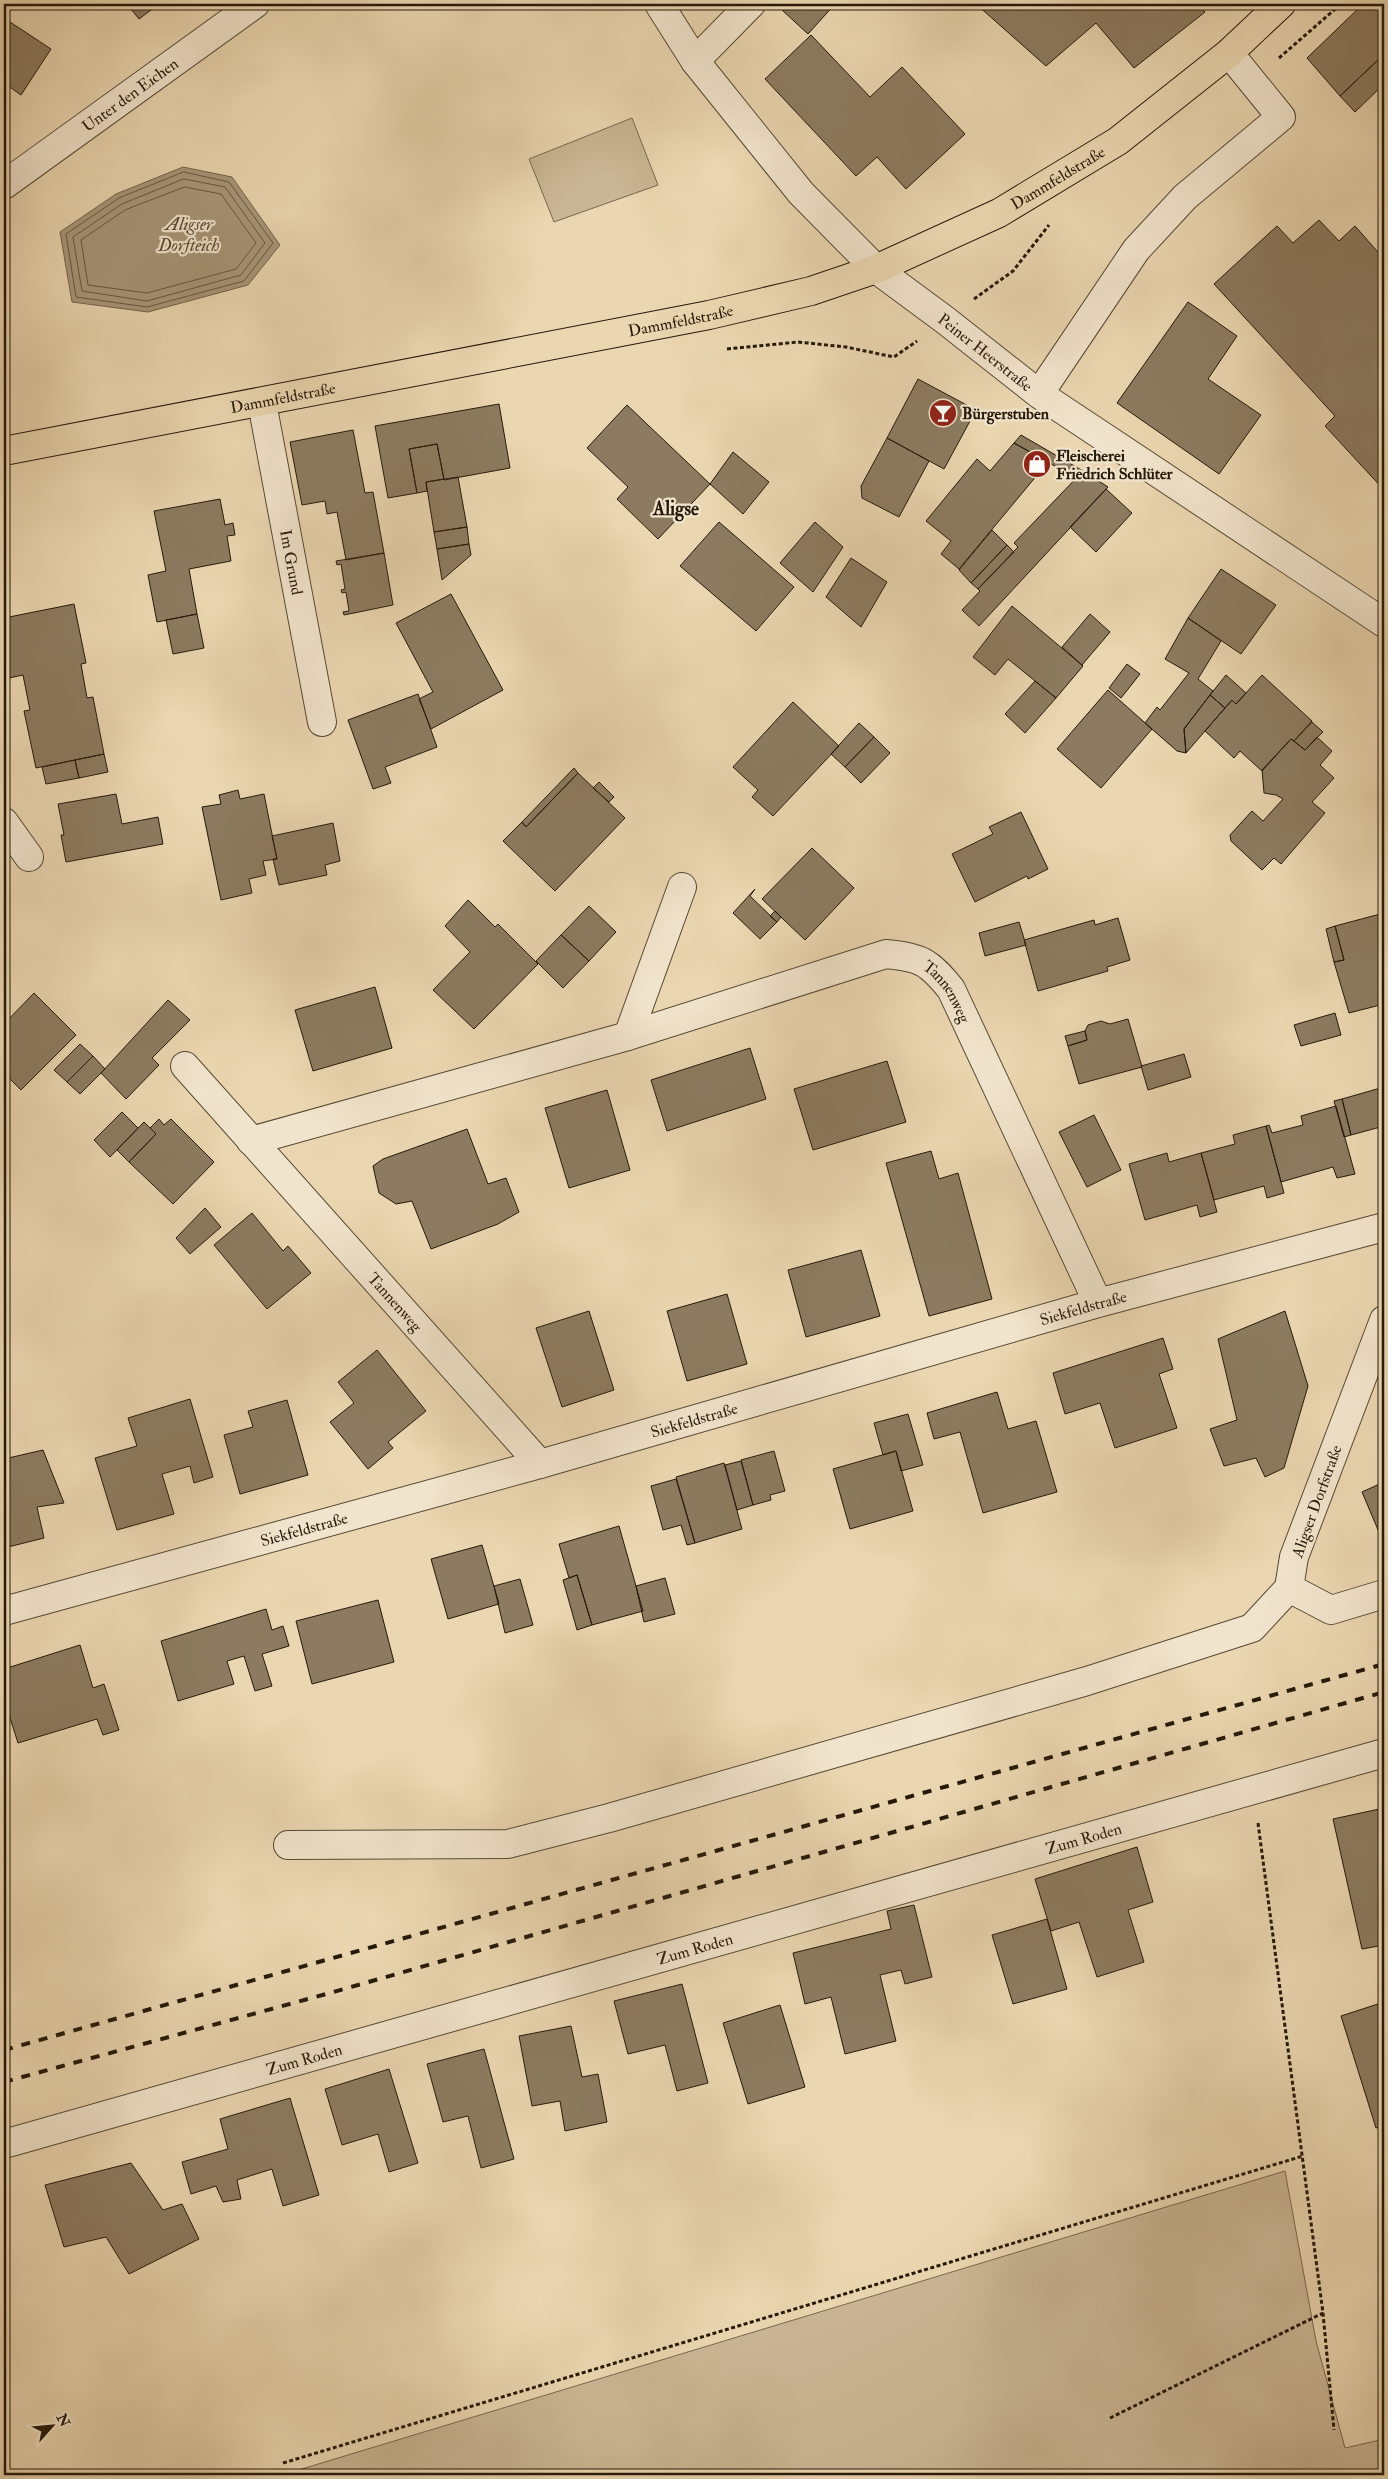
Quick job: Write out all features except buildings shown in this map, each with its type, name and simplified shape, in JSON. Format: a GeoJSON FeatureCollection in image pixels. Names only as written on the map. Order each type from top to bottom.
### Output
{"type":"FeatureCollection","features":[{"type":"Feature","properties":{"kind":"main road","name":"Dammfeldstraße"},"geometry":{"type":"LineString","coordinates":[[4,451],[262,403],[709,315],[810,291],[876,269],[999,213],[1118,141],[1229,54],[1281,4]]}},
{"type":"Feature","properties":{"kind":"street","name":"Unter den Eichen"},"geometry":{"type":"LineString","coordinates":[[4,185],[255,4]]}},
{"type":"Feature","properties":{"kind":"street","name":"Peiner Heerstraße"},"geometry":{"type":"LineString","coordinates":[[658,4],[695,62],[801,193],[876,269],[945,320],[1039,394],[1384,623]]}},
{"type":"Feature","properties":{"kind":"street"},"geometry":{"type":"LineString","coordinates":[[695,62],[751,4]]}},
{"type":"Feature","properties":{"kind":"street"},"geometry":{"type":"LineString","coordinates":[[1039,394],[1136,250],[1185,197],[1281,117],[1229,54]]}},
{"type":"Feature","properties":{"kind":"street","name":"Im Grund"},"geometry":{"type":"LineString","coordinates":[[262,403],[322,722]]}},
{"type":"Feature","properties":{"kind":"street"},"geometry":{"type":"LineString","coordinates":[[4,822],[29,857]]}},
{"type":"Feature","properties":{"kind":"street"},"geometry":{"type":"LineString","coordinates":[[628,1036],[682,887]]}},
{"type":"Feature","properties":{"kind":"street","name":"Tannenweg"},"geometry":{"type":"LineString","coordinates":[[251,1141],[628,1036],[886,954],[912,956],[935,969],[951,989],[1098,1303]]}},
{"type":"Feature","properties":{"kind":"street","name":"Tannenweg"},"geometry":{"type":"LineString","coordinates":[[185,1066],[540,1464]]}},
{"type":"Feature","properties":{"kind":"street","name":"Siekfeldstraße"},"geometry":{"type":"LineString","coordinates":[[4,1611],[540,1464],[1098,1303],[1384,1226]]}},
{"type":"Feature","properties":{"kind":"street","name":"Aligser Dorfstraße"},"geometry":{"type":"LineString","coordinates":[[1288,1588],[1294,1557],[1384,1320]]}},
{"type":"Feature","properties":{"kind":"street"},"geometry":{"type":"LineString","coordinates":[[288,1845],[508,1844],[554,1833],[1087,1681],[1252,1628],[1288,1588],[1331,1610],[1384,1594]]}},
{"type":"Feature","properties":{"kind":"street","name":"Zum Roden"},"geometry":{"type":"LineString","coordinates":[[4,2144],[1384,1753]]}},
{"type":"Feature","properties":{"kind":"path"},"geometry":{"type":"LineString","coordinates":[[1254,1790],[1323,2313],[1334,2430]]}},
{"type":"Feature","properties":{"kind":"path"},"geometry":{"type":"LineString","coordinates":[[283,2463],[1303,2156]]}},
{"type":"Feature","properties":{"kind":"path"},"geometry":{"type":"LineString","coordinates":[[1110,2418],[1323,2313]]}},
{"type":"Feature","properties":{"kind":"shaded area"},"geometry":{"type":"Polygon","coordinates":[[[632,118],[658,185],[554,222],[529,159],[632,118]]]}},
{"type":"Feature","properties":{"kind":"shaded area"},"geometry":{"type":"Polygon","coordinates":[[[1285,2171],[1316,2341],[1345,2448],[1384,2439],[1384,2475],[282,2475],[1285,2171]]]}},
{"type":"Feature","properties":{"kind":"water","name":"Aligser Dorfteich"},"geometry":{"type":"Polygon","coordinates":[[[183,167],[232,177],[280,245],[248,285],[148,312],[72,302],[60,232],[116,194],[183,167]]]}},
{"type":"Feature","properties":{"kind":"railway"},"geometry":{"type":"LineString","coordinates":[[4,2050],[1384,1664]]}},
{"type":"Feature","properties":{"kind":"railway"},"geometry":{"type":"LineString","coordinates":[[4,2082],[330,1993],[1384,1692]]}},
{"type":"Feature","properties":{"kind":"place","name":"Bürgerstuben"},"geometry":{"type":"Point","coordinates":[943,413]}},
{"type":"Feature","properties":{"kind":"place","name":"Fleischerei Friedrich Schlüter"},"geometry":{"type":"Point","coordinates":[1037,464]}},
{"type":"Feature","properties":{"kind":"district","name":"Aligse"},"geometry":{"type":"Point","coordinates":[676,508]}}]}
